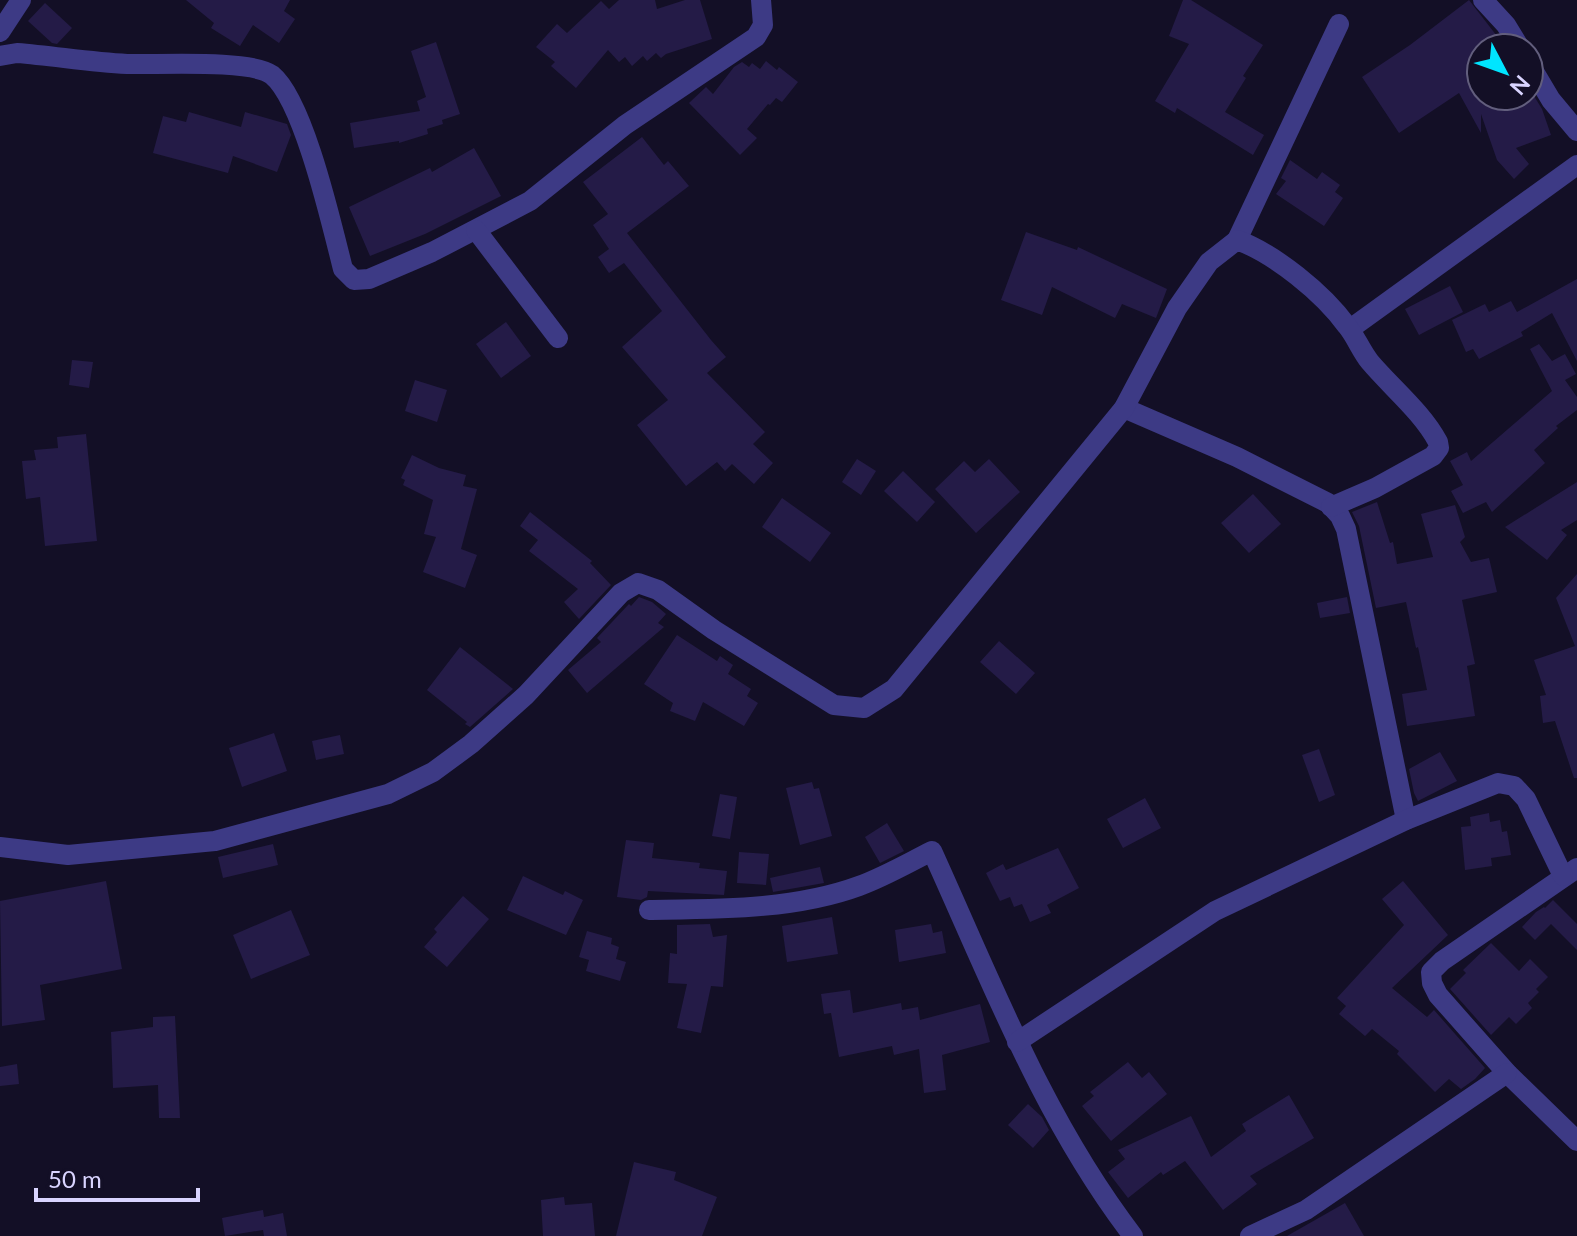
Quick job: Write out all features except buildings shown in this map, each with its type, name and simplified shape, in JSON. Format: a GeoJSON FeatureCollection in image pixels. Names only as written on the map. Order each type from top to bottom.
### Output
{"type":"FeatureCollection","features":[{"type":"Feature","properties":{"kind":"street"},"geometry":{"type":"LineString","coordinates":[[0,56],[17,53],[125,64],[245,66],[271,74],[289,97],[319,178],[343,269],[354,280],[369,279],[476,230],[530,201],[625,125],[756,37],[763,25],[761,0]]}},
{"type":"Feature","properties":{"kind":"street"},"geometry":{"type":"LineString","coordinates":[[1483,0],[1510,32]]}},
{"type":"Feature","properties":{"kind":"street"},"geometry":{"type":"LineString","coordinates":[[0,32],[16,2]]}},
{"type":"Feature","properties":{"kind":"street"},"geometry":{"type":"LineString","coordinates":[[0,847],[68,855],[215,841],[388,794],[433,772],[471,744],[526,695],[621,593],[638,583],[658,590],[714,630],[834,705],[864,708],[894,689],[1124,408],[1177,308],[1209,262],[1237,240],[1339,24]]}},
{"type":"Feature","properties":{"kind":"street"},"geometry":{"type":"LineString","coordinates":[[1545,90],[1577,131]]}},
{"type":"Feature","properties":{"kind":"street"},"geometry":{"type":"LineString","coordinates":[[1350,329],[1577,165]]}},
{"type":"Feature","properties":{"kind":"street"},"geometry":{"type":"LineString","coordinates":[[476,230],[558,338]]}},
{"type":"Feature","properties":{"kind":"street"},"geometry":{"type":"LineString","coordinates":[[1237,240],[1256,247],[1328,302],[1350,329],[1367,359],[1435,437],[1439,448],[1433,456],[1375,488],[1331,507]]}},
{"type":"Feature","properties":{"kind":"street"},"geometry":{"type":"LineString","coordinates":[[1124,408],[1237,457],[1331,507],[1340,516],[1346,529],[1406,820]]}},
{"type":"Feature","properties":{"kind":"street"},"geometry":{"type":"LineString","coordinates":[[1017,1042],[1215,911],[1406,820],[1498,783],[1514,786],[1526,799],[1570,872],[1442,961],[1431,972],[1432,983],[1438,995],[1507,1073],[1577,1141]]}},
{"type":"Feature","properties":{"kind":"street"},"geometry":{"type":"LineString","coordinates":[[649,910],[750,909],[841,892],[885,875],[932,851],[1017,1042],[1072,1148],[1133,1236]]}},
{"type":"Feature","properties":{"kind":"street"},"geometry":{"type":"LineString","coordinates":[[1250,1236],[1306,1210],[1507,1073]]}}]}
